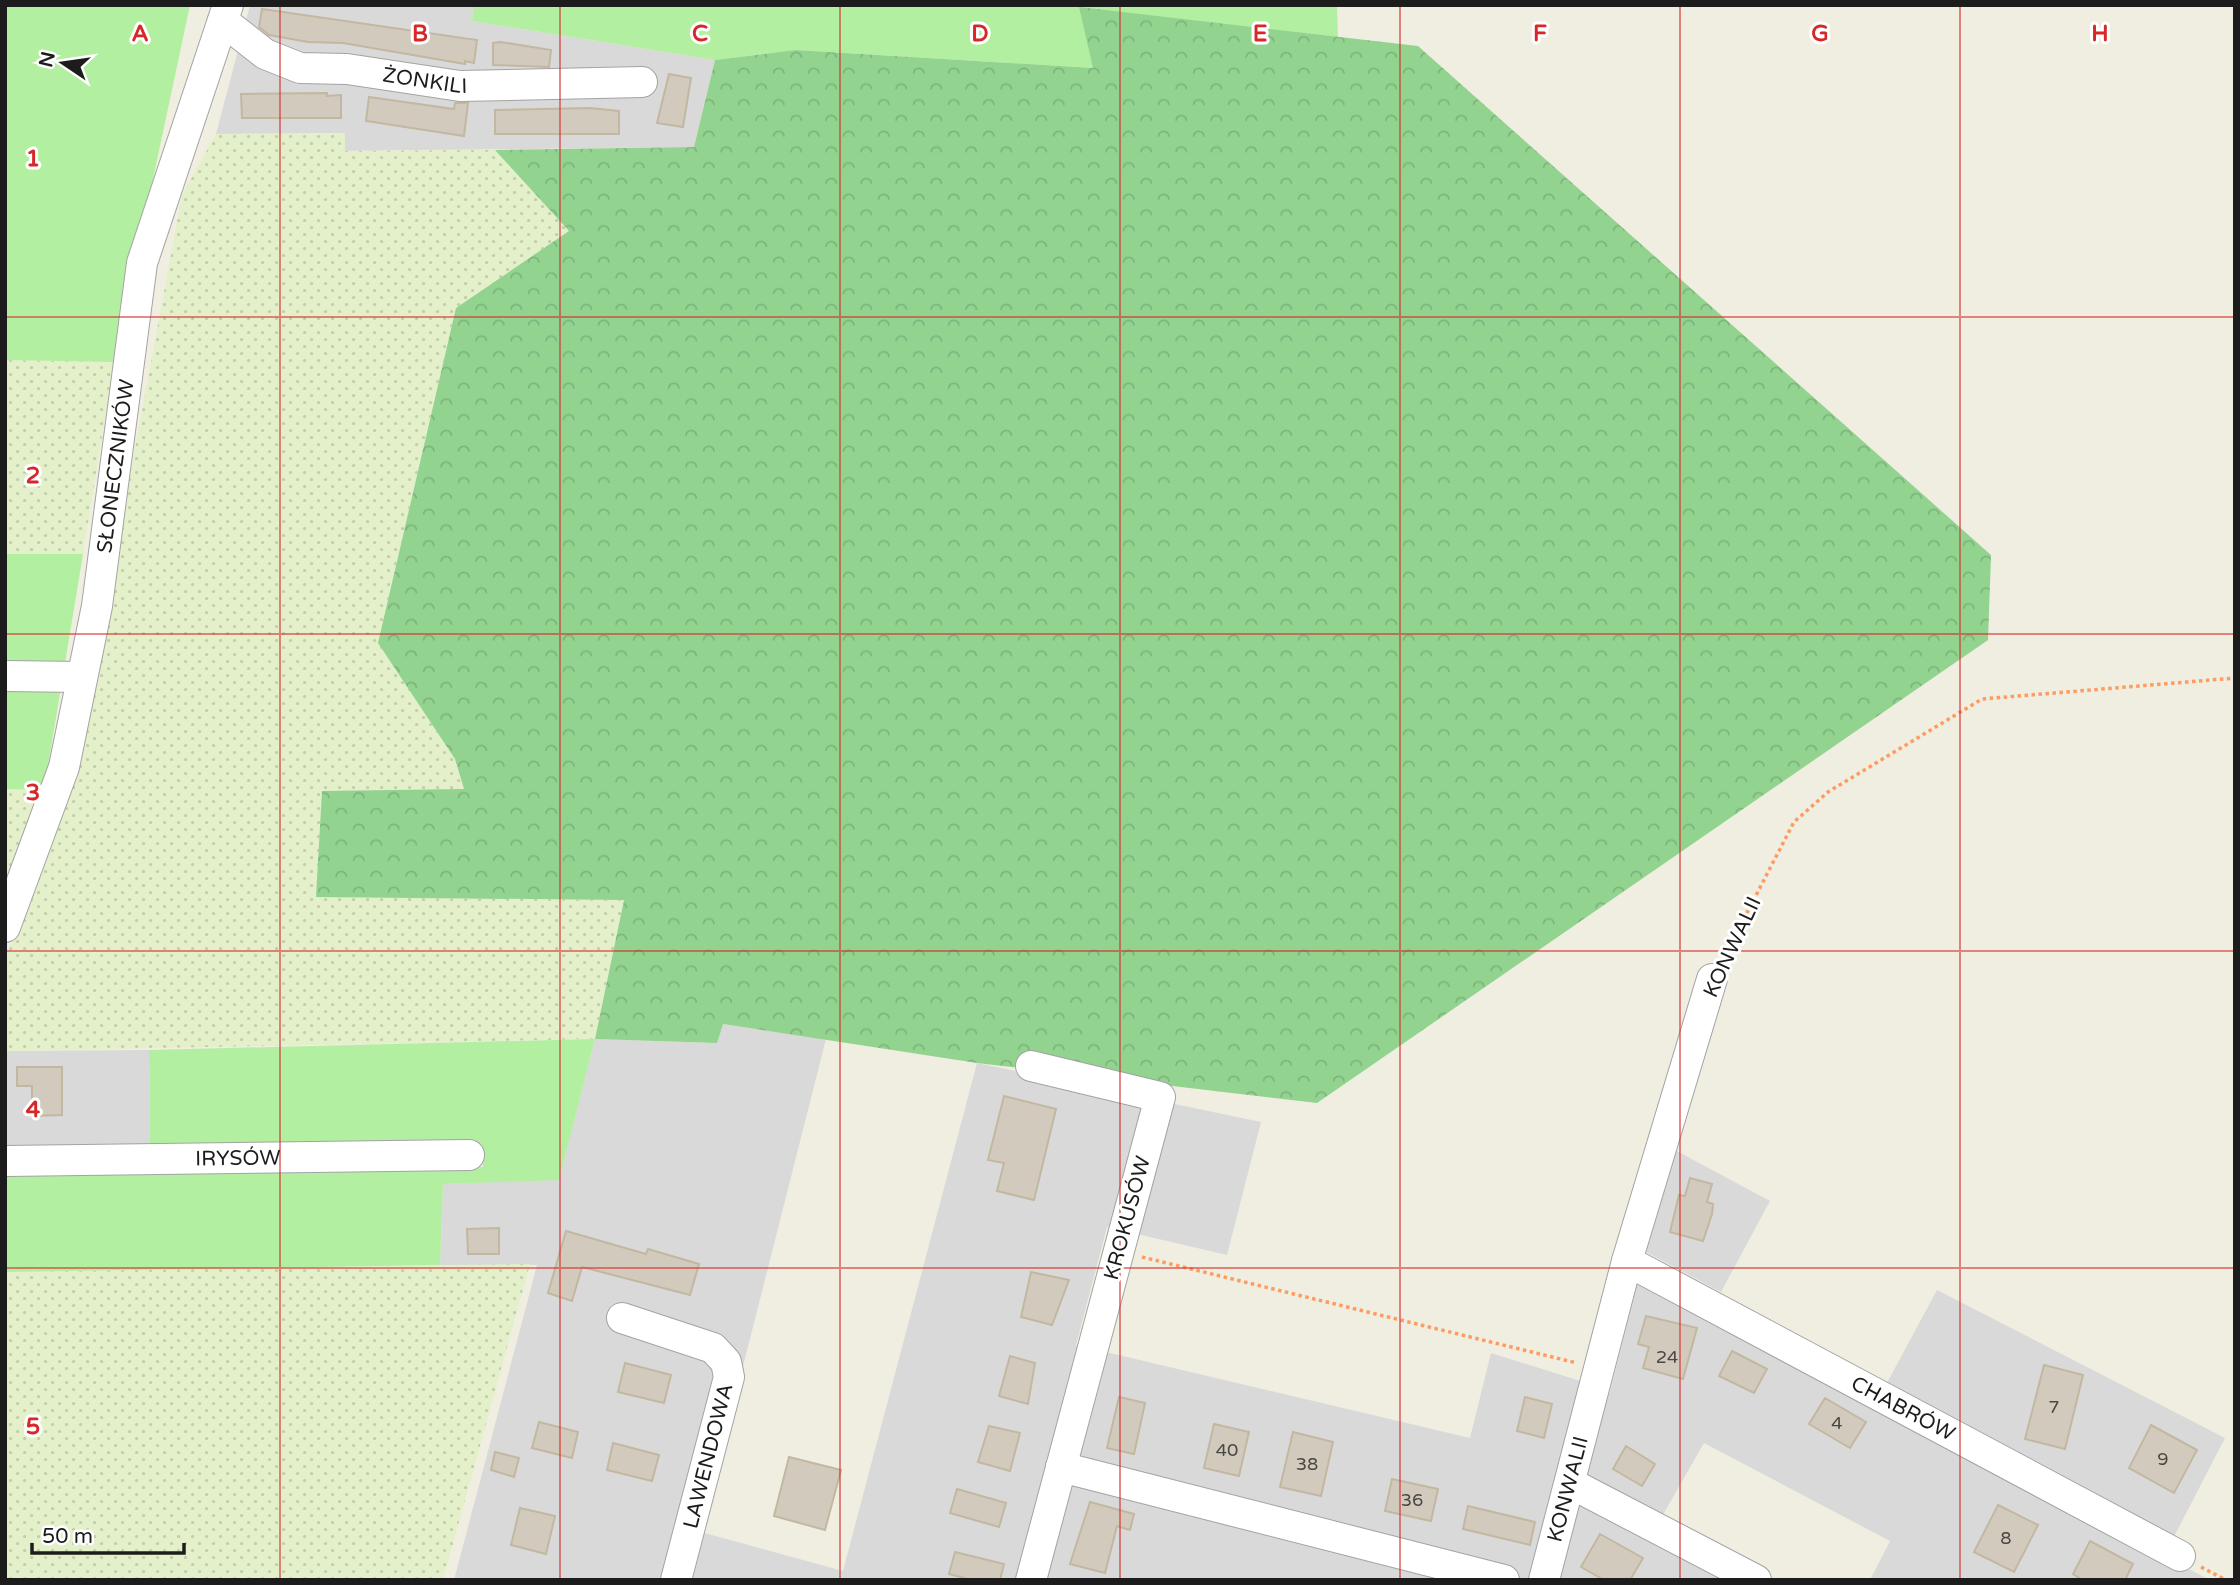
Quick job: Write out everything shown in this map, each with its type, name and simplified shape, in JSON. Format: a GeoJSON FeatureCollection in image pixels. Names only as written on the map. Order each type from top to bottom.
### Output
{"type":"FeatureCollection","features":[{"type":"Feature","properties":{"kind":"street","name":"ŻONKILI"},"geometry":{"type":"LineString","coordinates":[[225,13],[265,54],[300,68],[347,69],[460,86],[642,82]]}},
{"type":"Feature","properties":{"kind":"street","name":"SŁONECZNIKÓW"},"geometry":{"type":"LineString","coordinates":[[5,927],[64,767],[97,606],[142,262],[225,13]]}},
{"type":"Feature","properties":{"kind":"street"},"geometry":{"type":"LineString","coordinates":[[5,676],[82,677]]}},
{"type":"Feature","properties":{"kind":"street","name":"KONWALII"},"geometry":{"type":"LineString","coordinates":[[1544,1580],[1627,1261],[1712,979]]}},
{"type":"Feature","properties":{"kind":"street","name":"KROKUSÓW"},"geometry":{"type":"LineString","coordinates":[[1031,1066],[1160,1097],[1031,1580]]}},
{"type":"Feature","properties":{"kind":"street","name":"IRYSÓW"},"geometry":{"type":"LineString","coordinates":[[5,1161],[469,1155]]}},
{"type":"Feature","properties":{"kind":"street","name":"CHABRÓW"},"geometry":{"type":"LineString","coordinates":[[1627,1261],[2180,1556]]}},
{"type":"Feature","properties":{"kind":"street","name":"LAWENDOWA"},"geometry":{"type":"LineString","coordinates":[[622,1318],[713,1348],[726,1362],[729,1377],[676,1580]]}},
{"type":"Feature","properties":{"kind":"street"},"geometry":{"type":"LineString","coordinates":[[1061,1467],[1504,1580]]}},
{"type":"Feature","properties":{"kind":"street"},"geometry":{"type":"LineString","coordinates":[[1570,1483],[1756,1580]]}},
{"type":"Feature","properties":{"kind":"path","name":"KONWALII"},"geometry":{"type":"LineString","coordinates":[[1712,979],[1794,822],[1828,792],[1982,699],[2235,678]]}},
{"type":"Feature","properties":{"kind":"path"},"geometry":{"type":"LineString","coordinates":[[1118,1252],[1599,1368]]}},
{"type":"Feature","properties":{"kind":"shaded area"},"geometry":{"type":"Polygon","coordinates":[[[250,5],[474,5],[472,21],[715,60],[694,147],[344,151],[344,133],[216,134],[250,5]]]}},
{"type":"Feature","properties":{"kind":"shaded area"},"geometry":{"type":"Polygon","coordinates":[[[722,1024],[826,1039],[701,1532],[843,1571],[977,1063],[1261,1122],[1227,1255],[1107,1227],[1076,1345],[1470,1438],[1491,1353],[1590,1384],[1532,1580],[454,1580],[537,1265],[440,1265],[443,1184],[559,1179],[595,1039],[716,1043],[722,1024]]]}},
{"type":"Feature","properties":{"kind":"shaded area"},"geometry":{"type":"Polygon","coordinates":[[[149,1050],[150,1146],[5,1148],[5,1051],[149,1050]]]}},
{"type":"Feature","properties":{"kind":"shaded area"},"geometry":{"type":"Polygon","coordinates":[[[1673,1149],[1770,1201],[1721,1292],[1646,1252],[1673,1149]]]}},
{"type":"Feature","properties":{"kind":"shaded area"},"geometry":{"type":"Polygon","coordinates":[[[1638,1281],[1874,1407],[1937,1290],[2225,1438],[2164,1556],[2210,1580],[1970,1580],[1965,1577],[1963,1580],[1870,1580],[1890,1541],[1704,1443],[1661,1518],[1582,1477],[1611,1388],[1638,1281]]]}},
{"type":"Feature","properties":{"kind":"shaded area"},"geometry":{"type":"Polygon","coordinates":[[[1584,1503],[1734,1580],[1554,1580],[1573,1509],[1584,1503]]]}},
{"type":"Feature","properties":{"kind":"green space"},"geometry":{"type":"Polygon","coordinates":[[[5,5],[190,5],[114,362],[5,360],[5,5]]]}},
{"type":"Feature","properties":{"kind":"green space"},"geometry":{"type":"Polygon","coordinates":[[[474,5],[1337,5],[1338,37],[1080,8],[1094,68],[795,50],[715,60],[472,21],[474,5]]]}},
{"type":"Feature","properties":{"kind":"green space"},"geometry":{"type":"Polygon","coordinates":[[[1079,7],[1418,46],[1991,555],[1988,640],[1317,1103],[977,1063],[723,1024],[717,1043],[595,1039],[624,900],[316,897],[322,791],[464,789],[455,759],[378,643],[456,308],[569,231],[495,150],[694,147],[715,60],[795,50],[1093,68],[1079,7]]]}},
{"type":"Feature","properties":{"kind":"green space"},"geometry":{"type":"Polygon","coordinates":[[[345,133],[345,151],[495,150],[569,231],[456,308],[378,643],[455,759],[464,790],[323,791],[316,897],[624,900],[595,1039],[5,1051],[5,960],[73,783],[182,195],[216,134],[345,133]]]}},
{"type":"Feature","properties":{"kind":"green space"},"geometry":{"type":"Polygon","coordinates":[[[5,360],[114,362],[83,554],[5,554],[5,360]]]}},
{"type":"Feature","properties":{"kind":"green space"},"geometry":{"type":"Polygon","coordinates":[[[5,554],[83,554],[44,790],[5,789],[5,554]]]}},
{"type":"Feature","properties":{"kind":"green space"},"geometry":{"type":"Polygon","coordinates":[[[5,789],[44,790],[5,888],[5,789]]]}},
{"type":"Feature","properties":{"kind":"green space"},"geometry":{"type":"Polygon","coordinates":[[[595,1039],[559,1180],[443,1184],[440,1265],[5,1272],[5,1173],[483,1167],[481,1143],[150,1146],[149,1050],[595,1039]]]}},
{"type":"Feature","properties":{"kind":"green space"},"geometry":{"type":"Polygon","coordinates":[[[530,1264],[443,1580],[5,1580],[5,1272],[530,1264]]]}},
{"type":"Feature","properties":{"kind":"building"},"geometry":{"type":"Polygon","coordinates":[[[262,9],[477,40],[474,63],[465,61],[465,64],[343,43],[308,42],[269,35],[259,27],[262,9]]]}},
{"type":"Feature","properties":{"kind":"building"},"geometry":{"type":"Polygon","coordinates":[[[493,43],[551,50],[549,67],[493,65],[493,43]]]}},
{"type":"Feature","properties":{"kind":"building"},"geometry":{"type":"Polygon","coordinates":[[[669,74],[691,78],[683,127],[657,123],[669,74]]]}},
{"type":"Feature","properties":{"kind":"building"},"geometry":{"type":"Polygon","coordinates":[[[327,93],[327,96],[341,95],[341,118],[242,118],[241,94],[327,93]]]}},
{"type":"Feature","properties":{"kind":"building"},"geometry":{"type":"Polygon","coordinates":[[[369,97],[454,109],[455,103],[468,103],[464,136],[366,121],[369,97]]]}},
{"type":"Feature","properties":{"kind":"building"},"geometry":{"type":"Polygon","coordinates":[[[590,108],[619,111],[619,134],[495,134],[495,110],[590,108]]]}},
{"type":"Feature","properties":{"kind":"building"},"geometry":{"type":"Polygon","coordinates":[[[17,1067],[62,1067],[62,1115],[32,1116],[32,1086],[17,1086],[17,1067]]]}},
{"type":"Feature","properties":{"kind":"building"},"geometry":{"type":"Polygon","coordinates":[[[1004,1096],[1056,1109],[1034,1200],[997,1191],[1004,1163],[988,1160],[1004,1096]]]}},
{"type":"Feature","properties":{"kind":"building"},"geometry":{"type":"Polygon","coordinates":[[[1690,1178],[1712,1184],[1707,1202],[1713,1204],[1712,1214],[1703,1241],[1670,1232],[1679,1195],[1685,1196],[1690,1178]]]}},
{"type":"Feature","properties":{"kind":"building"},"geometry":{"type":"Polygon","coordinates":[[[499,1228],[499,1254],[468,1254],[467,1229],[499,1228]]]}},
{"type":"Feature","properties":{"kind":"building"},"geometry":{"type":"Polygon","coordinates":[[[566,1231],[646,1254],[648,1249],[699,1264],[690,1295],[582,1267],[572,1301],[548,1293],[566,1231]]]}},
{"type":"Feature","properties":{"kind":"building"},"geometry":{"type":"Polygon","coordinates":[[[1031,1272],[1069,1280],[1052,1325],[1021,1317],[1031,1272]]]}},
{"type":"Feature","properties":{"kind":"building"},"geometry":{"type":"Polygon","coordinates":[[[1646,1316],[1697,1328],[1683,1379],[1643,1368],[1649,1347],[1638,1344],[1646,1316]]]}},
{"type":"Feature","properties":{"kind":"building"},"geometry":{"type":"Polygon","coordinates":[[[1732,1351],[1767,1369],[1754,1393],[1719,1376],[1732,1351]]]}},
{"type":"Feature","properties":{"kind":"building"},"geometry":{"type":"Polygon","coordinates":[[[1010,1356],[1035,1363],[1028,1404],[999,1396],[1010,1356]]]}},
{"type":"Feature","properties":{"kind":"building"},"geometry":{"type":"Polygon","coordinates":[[[625,1363],[671,1375],[664,1403],[618,1392],[625,1363]]]}},
{"type":"Feature","properties":{"kind":"building"},"geometry":{"type":"Polygon","coordinates":[[[2044,1365],[2083,1375],[2065,1449],[2025,1439],[2044,1365]]]}},
{"type":"Feature","properties":{"kind":"building"},"geometry":{"type":"Polygon","coordinates":[[[1119,1397],[1145,1403],[1134,1454],[1107,1448],[1119,1397]]]}},
{"type":"Feature","properties":{"kind":"building"},"geometry":{"type":"Polygon","coordinates":[[[1525,1397],[1552,1404],[1544,1438],[1517,1431],[1525,1397]]]}},
{"type":"Feature","properties":{"kind":"building"},"geometry":{"type":"Polygon","coordinates":[[[1825,1398],[1866,1422],[1850,1448],[1809,1424],[1825,1398]]]}},
{"type":"Feature","properties":{"kind":"building"},"geometry":{"type":"Polygon","coordinates":[[[539,1422],[578,1432],[572,1458],[532,1448],[539,1422]]]}},
{"type":"Feature","properties":{"kind":"building"},"geometry":{"type":"Polygon","coordinates":[[[1214,1424],[1249,1432],[1239,1476],[1204,1468],[1214,1424]]]}},
{"type":"Feature","properties":{"kind":"building"},"geometry":{"type":"Polygon","coordinates":[[[2151,1425],[2197,1450],[2174,1493],[2129,1468],[2151,1425]]]}},
{"type":"Feature","properties":{"kind":"building"},"geometry":{"type":"Polygon","coordinates":[[[989,1426],[1020,1433],[1010,1471],[978,1462],[989,1426]]]}},
{"type":"Feature","properties":{"kind":"building"},"geometry":{"type":"Polygon","coordinates":[[[1293,1432],[1333,1442],[1321,1496],[1280,1487],[1293,1432]]]}},
{"type":"Feature","properties":{"kind":"building"},"geometry":{"type":"Polygon","coordinates":[[[613,1443],[659,1455],[652,1481],[607,1470],[613,1443]]]}},
{"type":"Feature","properties":{"kind":"building"},"geometry":{"type":"Polygon","coordinates":[[[1626,1446],[1655,1464],[1642,1486],[1613,1469],[1626,1446]]]}},
{"type":"Feature","properties":{"kind":"building"},"geometry":{"type":"Polygon","coordinates":[[[495,1452],[519,1458],[514,1477],[491,1470],[495,1452]]]}},
{"type":"Feature","properties":{"kind":"building"},"geometry":{"type":"Polygon","coordinates":[[[789,1457],[841,1470],[825,1530],[774,1516],[789,1457]]]}},
{"type":"Feature","properties":{"kind":"building"},"geometry":{"type":"Polygon","coordinates":[[[1392,1479],[1438,1489],[1431,1521],[1385,1511],[1392,1479]]]}},
{"type":"Feature","properties":{"kind":"building"},"geometry":{"type":"Polygon","coordinates":[[[957,1489],[1006,1503],[999,1527],[950,1513],[957,1489]]]}},
{"type":"Feature","properties":{"kind":"building"},"geometry":{"type":"Polygon","coordinates":[[[1090,1502],[1134,1514],[1130,1530],[1117,1526],[1105,1573],[1070,1564],[1090,1502]]]}},
{"type":"Feature","properties":{"kind":"building"},"geometry":{"type":"Polygon","coordinates":[[[1998,1505],[2038,1525],[2014,1572],[1974,1552],[1998,1505]]]}},
{"type":"Feature","properties":{"kind":"building"},"geometry":{"type":"Polygon","coordinates":[[[1468,1506],[1535,1522],[1530,1545],[1463,1529],[1468,1506]]]}},
{"type":"Feature","properties":{"kind":"building"},"geometry":{"type":"Polygon","coordinates":[[[520,1508],[555,1516],[546,1554],[511,1545],[520,1508]]]}},
{"type":"Feature","properties":{"kind":"building"},"geometry":{"type":"Polygon","coordinates":[[[1600,1534],[1643,1558],[1630,1580],[1604,1580],[1581,1567],[1600,1534]]]}},
{"type":"Feature","properties":{"kind":"building"},"geometry":{"type":"Polygon","coordinates":[[[2090,1541],[2133,1564],[2125,1580],[2083,1580],[2073,1574],[2090,1541]]]}},
{"type":"Feature","properties":{"kind":"building"},"geometry":{"type":"Polygon","coordinates":[[[955,1552],[1004,1564],[1000,1580],[971,1580],[949,1574],[955,1552]]]}}]}
